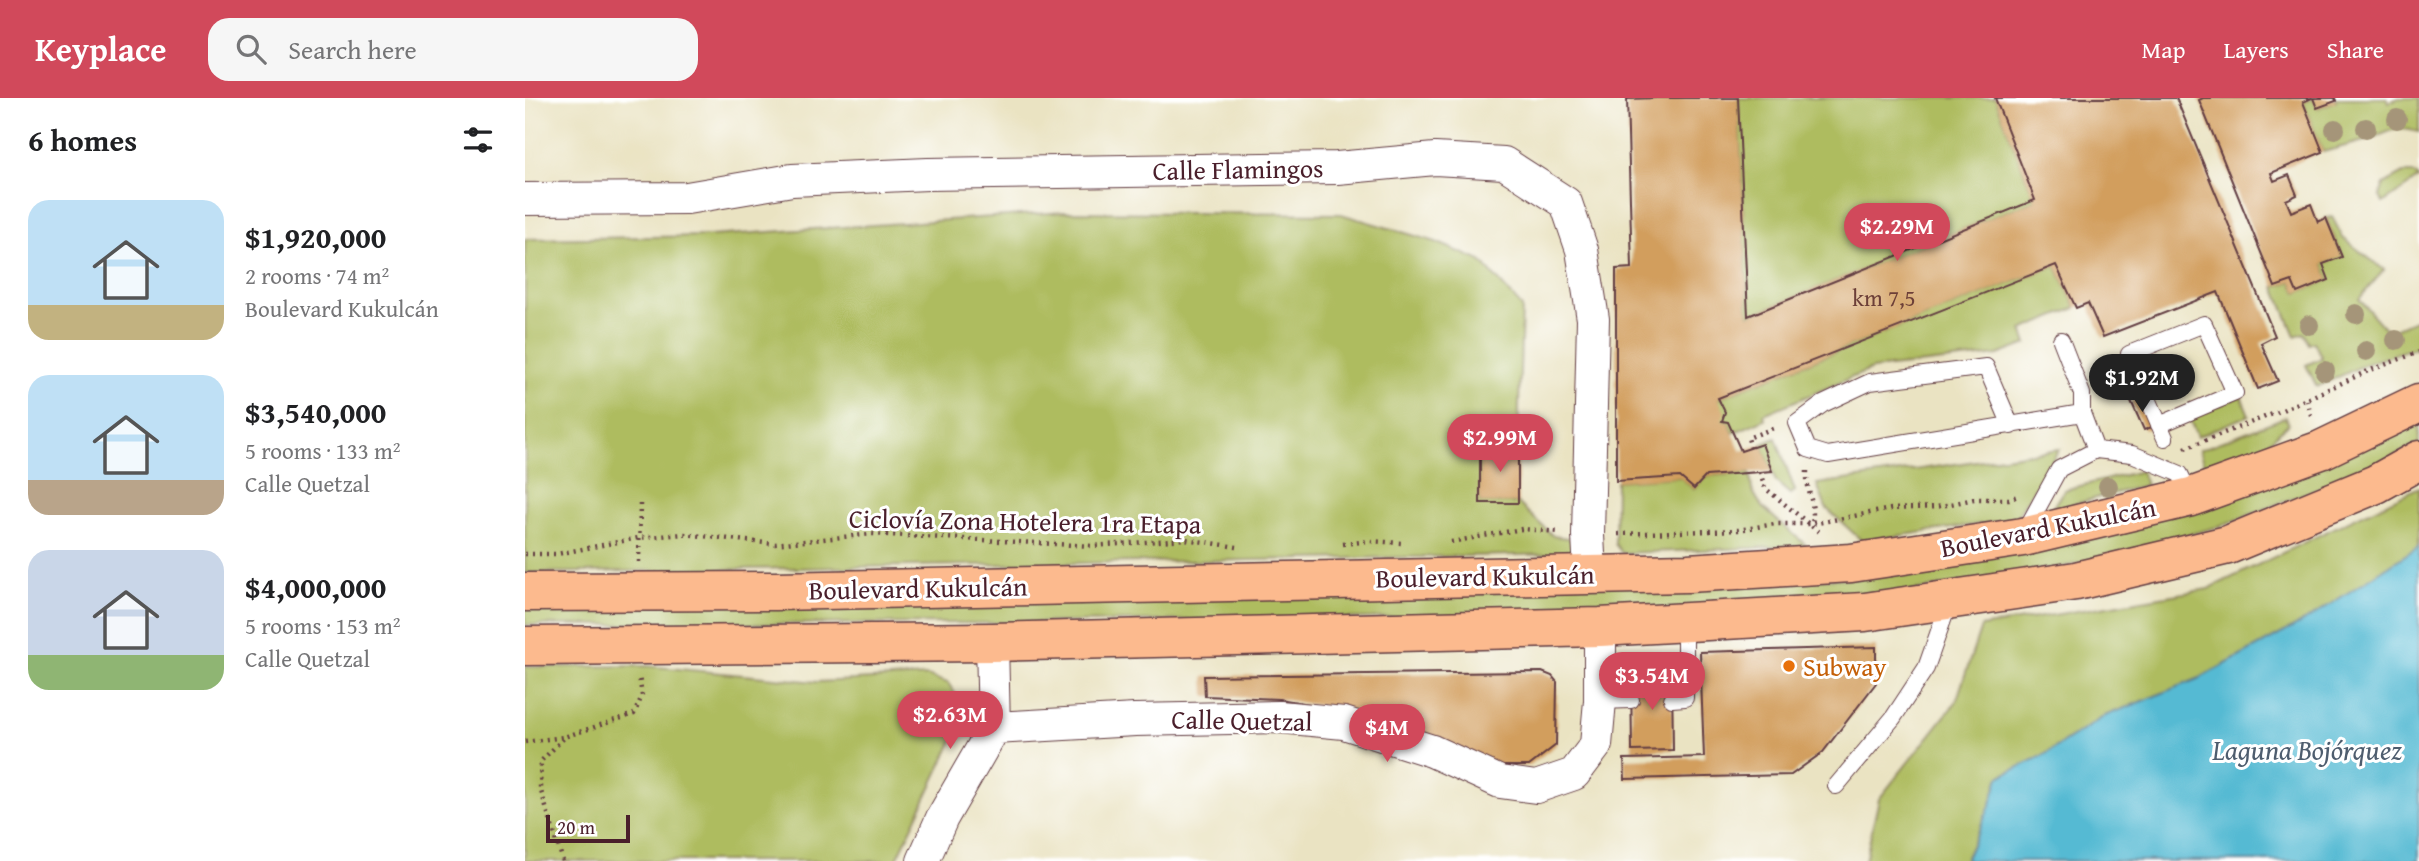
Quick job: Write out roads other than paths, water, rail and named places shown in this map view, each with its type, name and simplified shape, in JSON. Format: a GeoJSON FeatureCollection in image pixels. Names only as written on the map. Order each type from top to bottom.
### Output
{"type":"FeatureCollection","features":[{"type":"Feature","properties":{"kind":"main road","name":"Boulevard Kukulcán"},"geometry":{"type":"LineString","coordinates":[[525,592],[789,590],[1688,573],[1851,563],[2022,537],[2191,497],[2321,450],[2419,403]]}},
{"type":"Feature","properties":{"kind":"main road","name":"Boulevard Kukulcán"},"geometry":{"type":"LineString","coordinates":[[525,646],[992,642],[1600,627],[1865,612],[2076,581],[2228,545],[2376,484],[2419,460]]}},
{"type":"Feature","properties":{"kind":"street","name":"Calle Flamingos"},"geometry":{"type":"LineString","coordinates":[[525,199],[687,198],[792,180],[928,174],[1336,168],[1435,159],[1504,163],[1566,203],[1581,250],[1594,319],[1588,535],[1590,573]]}},
{"type":"Feature","properties":{"kind":"street","name":"Calle Quetzal"},"geometry":{"type":"LineString","coordinates":[[994,729],[1135,720],[1267,717],[1344,723],[1432,751],[1500,782],[1536,787],[1574,774],[1596,745],[1600,701],[1600,627]]}},
{"type":"Feature","properties":{"kind":"street"},"geometry":{"type":"LineString","coordinates":[[923,861],[942,818],[994,729],[992,642]]}},
{"type":"Feature","properties":{"kind":"lane"},"geometry":{"type":"LineString","coordinates":[[2204,324],[2235,393],[2162,432],[2129,354],[2204,324]]}},
{"type":"Feature","properties":{"kind":"lane"},"geometry":{"type":"LineString","coordinates":[[2061,340],[2083,394],[2082,413],[2096,450]]}},
{"type":"Feature","properties":{"kind":"lane"},"geometry":{"type":"LineString","coordinates":[[2011,426],[1986,368],[1870,382],[1822,404],[1797,424],[1808,449],[1828,455],[2011,426],[2082,413]]}},
{"type":"Feature","properties":{"kind":"lane"},"geometry":{"type":"LineString","coordinates":[[2022,537],[2059,469],[2096,450],[2132,454],[2180,474],[2191,497]]}},
{"type":"Feature","properties":{"kind":"lane"},"geometry":{"type":"LineString","coordinates":[[1836,786],[1893,718],[1926,668],[1950,600]]}},
{"type":"Feature","properties":{"kind":"lane"},"geometry":{"type":"LineString","coordinates":[[1672,699],[1685,698],[1685,623]]}},
{"type":"Feature","properties":{"kind":"lane"},"geometry":{"type":"LineString","coordinates":[[1600,701],[1632,700]]}},
{"type":"Feature","properties":{"kind":"water","name":"Laguna Bojórquez"},"geometry":{"type":"Polygon","coordinates":[[[2419,546],[2419,861],[1968,861],[1966,858],[1991,804],[1999,777],[2044,755],[2105,716],[2200,678],[2305,621],[2419,546]]]}},
{"type":"Feature","properties":{"kind":"place","name":"Subway"},"geometry":{"type":"Point","coordinates":[1789,666]}}]}
